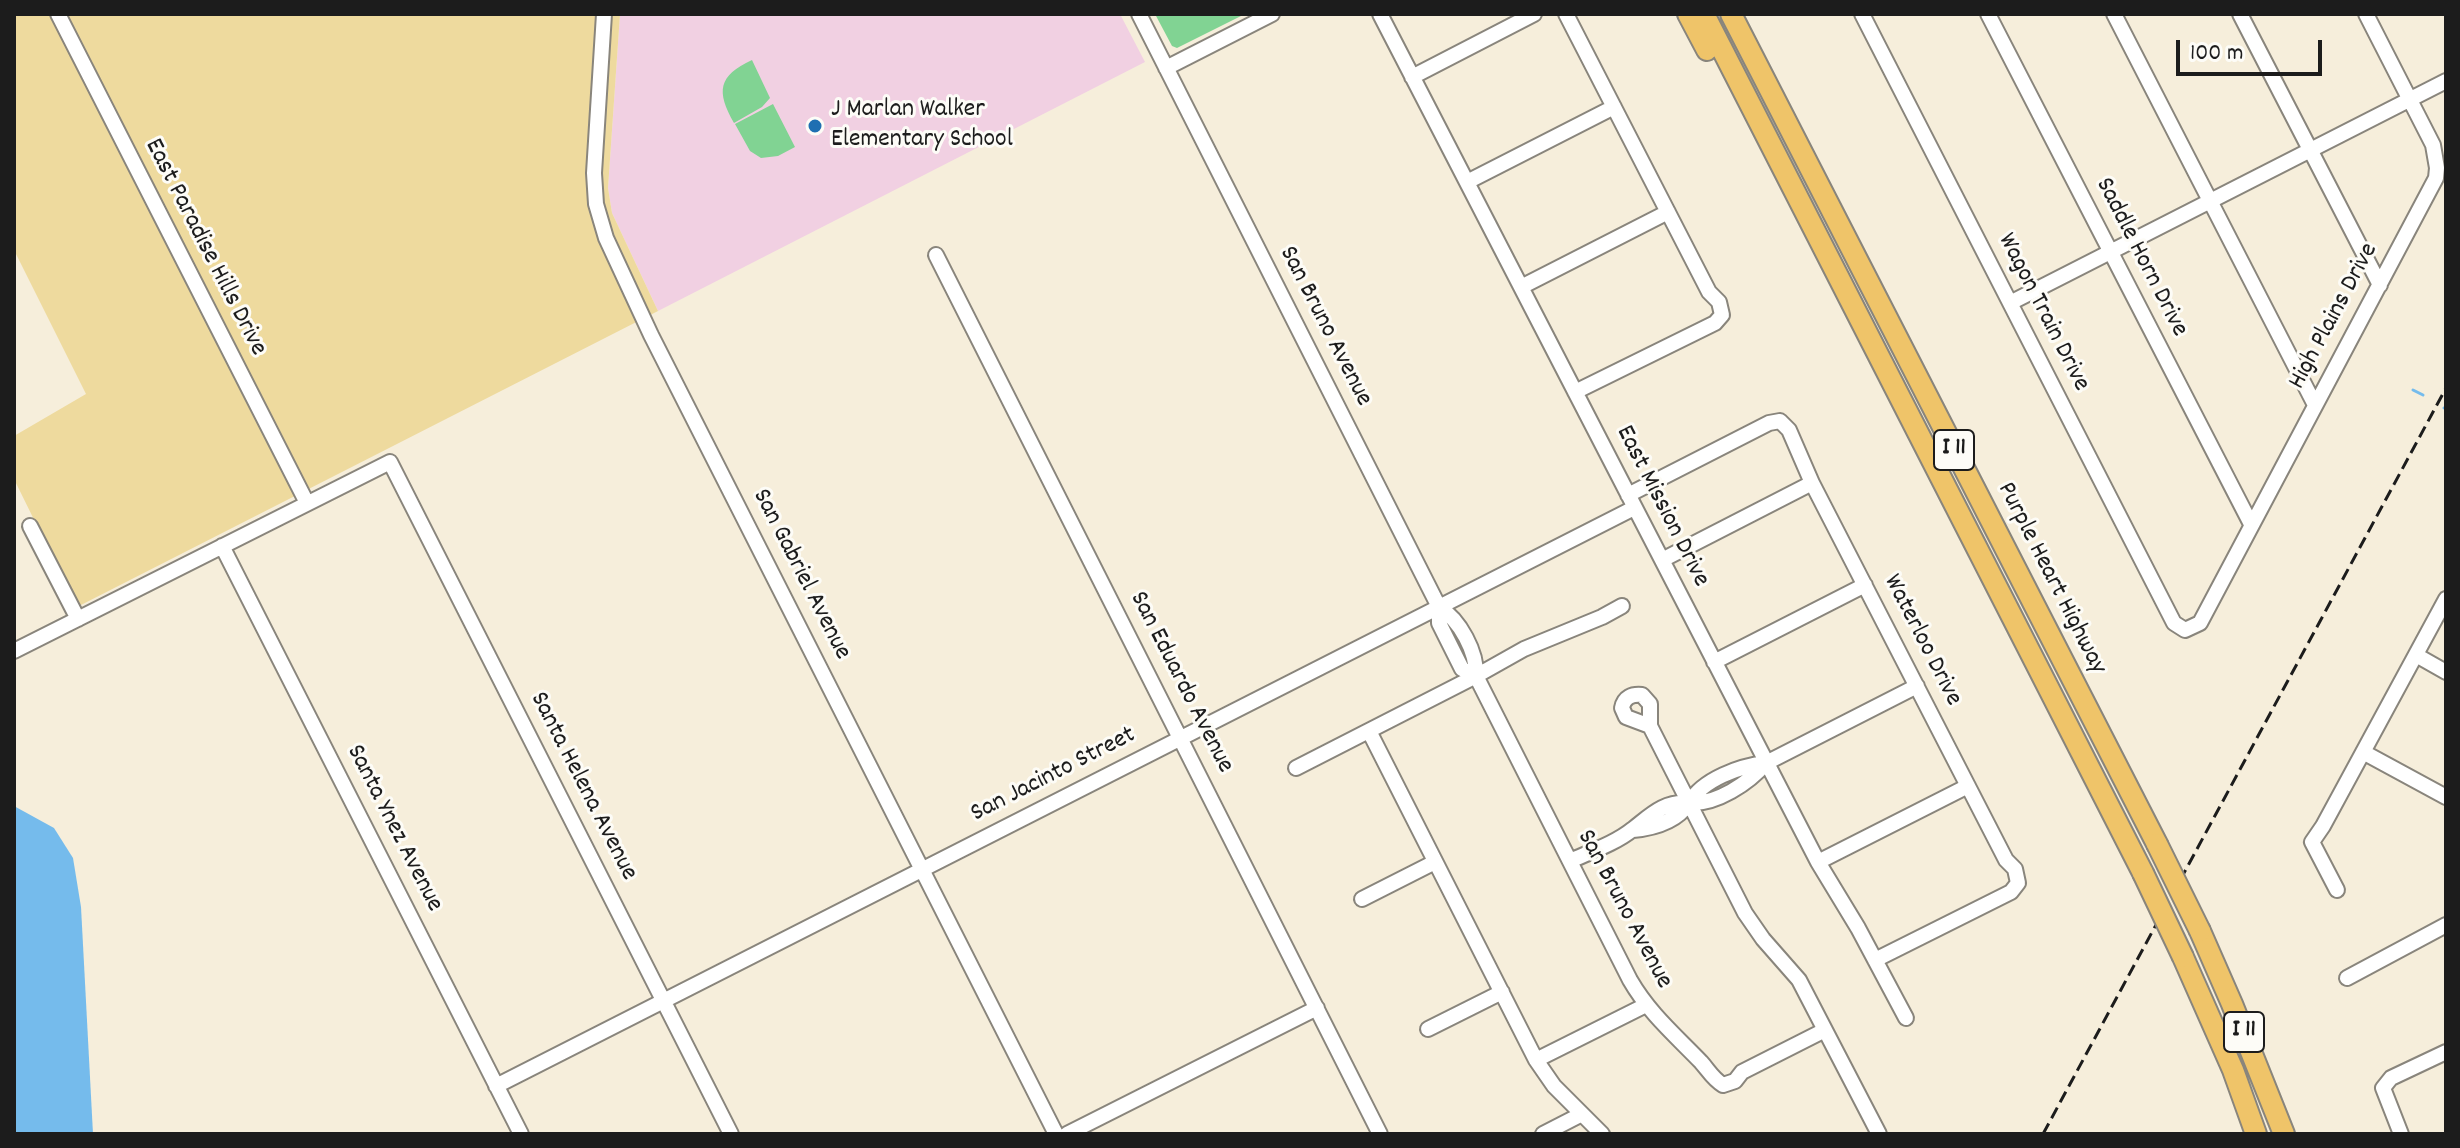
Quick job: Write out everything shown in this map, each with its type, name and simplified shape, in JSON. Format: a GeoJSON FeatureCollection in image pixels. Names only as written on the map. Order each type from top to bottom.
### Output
{"type":"FeatureCollection","features":[{"type":"Feature","properties":{"kind":"highway"},"geometry":{"type":"LineString","coordinates":[[1688,14],[1723,79],[1808,218]]}},
{"type":"Feature","properties":{"kind":"highway","name":"Purple Heart Highway"},"geometry":{"type":"LineString","coordinates":[[1704,14],[2143,873],[2233,1070],[2256,1134]]}},
{"type":"Feature","properties":{"kind":"highway","name":"Purple Heart Highway"},"geometry":{"type":"LineString","coordinates":[[1731,14],[2200,931],[2284,1134]]}},
{"type":"Feature","properties":{"kind":"highway"},"geometry":{"type":"LineString","coordinates":[[1738,14],[1752,56]]}},
{"type":"Feature","properties":{"kind":"street","name":"East Paradise Hills Drive"},"geometry":{"type":"LineString","coordinates":[[58,14],[307,503]]}},
{"type":"Feature","properties":{"kind":"street","name":"San Gabriel Avenue"},"geometry":{"type":"LineString","coordinates":[[604,14],[594,173],[596,204],[603,229],[651,335],[1056,1134]]}},
{"type":"Feature","properties":{"kind":"street","name":"San Bruno Avenue"},"geometry":{"type":"LineString","coordinates":[[1139,14],[1439,607],[1439,623],[1462,669],[1476,676],[1630,980],[1646,1005],[1723,1085],[1735,1081],[1742,1072],[1825,1030]]}},
{"type":"Feature","properties":{"kind":"street"},"geometry":{"type":"LineString","coordinates":[[1166,68],[1272,14]]}},
{"type":"Feature","properties":{"kind":"street","name":"East Mission Drive"},"geometry":{"type":"LineString","coordinates":[[1380,14],[1766,763],[1906,1018]]}},
{"type":"Feature","properties":{"kind":"street"},"geometry":{"type":"LineString","coordinates":[[1412,77],[1534,14]]}},
{"type":"Feature","properties":{"kind":"street"},"geometry":{"type":"LineString","coordinates":[[1566,14],[1709,292],[1719,302],[1722,315],[1715,323],[1575,392]]}},
{"type":"Feature","properties":{"kind":"street","name":"Wagon Train Drive"},"geometry":{"type":"LineString","coordinates":[[1862,14],[2174,623],[2185,630]]}},
{"type":"Feature","properties":{"kind":"street","name":"Saddle Horn Drive"},"geometry":{"type":"LineString","coordinates":[[1988,14],[2251,524]]}},
{"type":"Feature","properties":{"kind":"street"},"geometry":{"type":"LineString","coordinates":[[2114,14],[2315,405]]}},
{"type":"Feature","properties":{"kind":"street"},"geometry":{"type":"LineString","coordinates":[[2240,14],[2380,285]]}},
{"type":"Feature","properties":{"kind":"street","name":"High Plains Drive"},"geometry":{"type":"LineString","coordinates":[[2185,630],[2200,623],[2436,178],[2433,145],[2366,14]]}},
{"type":"Feature","properties":{"kind":"street"},"geometry":{"type":"LineString","coordinates":[[2010,303],[2446,81]]}},
{"type":"Feature","properties":{"kind":"street"},"geometry":{"type":"LineString","coordinates":[[1467,182],[1614,107]]}},
{"type":"Feature","properties":{"kind":"street"},"geometry":{"type":"LineString","coordinates":[[1521,287],[1668,212]]}},
{"type":"Feature","properties":{"kind":"street","name":"San Eduardo Avenue"},"geometry":{"type":"LineString","coordinates":[[936,255],[1380,1134]]}},
{"type":"Feature","properties":{"kind":"street","name":"San Jacinto Street"},"geometry":{"type":"LineString","coordinates":[[496,1086],[1439,607],[1769,423],[1780,421]]}},
{"type":"Feature","properties":{"kind":"street","name":"Waterloo Drive"},"geometry":{"type":"LineString","coordinates":[[1780,421],[1789,430],[1812,483],[2006,860],[2015,869],[2018,883],[2011,892],[1875,960]]}},
{"type":"Feature","properties":{"kind":"street","name":"Santa Helena Avenue"},"geometry":{"type":"LineString","coordinates":[[307,503],[390,462],[731,1134]]}},
{"type":"Feature","properties":{"kind":"street"},"geometry":{"type":"LineString","coordinates":[[1662,560],[1812,483]]}},
{"type":"Feature","properties":{"kind":"street"},"geometry":{"type":"LineString","coordinates":[[14,651],[307,503]]}},
{"type":"Feature","properties":{"kind":"street"},"geometry":{"type":"LineString","coordinates":[[30,526],[78,619]]}},
{"type":"Feature","properties":{"kind":"street","name":"Santa Ynez Avenue"},"geometry":{"type":"LineString","coordinates":[[222,546],[521,1134]]}},
{"type":"Feature","properties":{"kind":"street"},"geometry":{"type":"LineString","coordinates":[[1714,662],[1865,585]]}},
{"type":"Feature","properties":{"kind":"street"},"geometry":{"type":"LineString","coordinates":[[2337,890],[2312,842],[2446,599]]}},
{"type":"Feature","properties":{"kind":"street"},"geometry":{"type":"LineString","coordinates":[[1296,768],[1524,649],[1622,606]]}},
{"type":"Feature","properties":{"kind":"street"},"geometry":{"type":"LineString","coordinates":[[2416,655],[2446,672]]}},
{"type":"Feature","properties":{"kind":"street"},"geometry":{"type":"LineString","coordinates":[[1689,803],[1696,791],[1746,765],[1766,763],[1917,686]]}},
{"type":"Feature","properties":{"kind":"street"},"geometry":{"type":"LineString","coordinates":[[1650,726],[1745,913],[1799,980],[1879,1134]]}},
{"type":"Feature","properties":{"kind":"street"},"geometry":{"type":"LineString","coordinates":[[1369,731],[1536,1060],[1554,1086],[1602,1134]]}},
{"type":"Feature","properties":{"kind":"street"},"geometry":{"type":"LineString","coordinates":[[2363,752],[2446,797]]}},
{"type":"Feature","properties":{"kind":"street"},"geometry":{"type":"LineString","coordinates":[[1818,862],[1968,786]]}},
{"type":"Feature","properties":{"kind":"street"},"geometry":{"type":"LineString","coordinates":[[1570,861],[1633,830],[1642,819],[1674,802],[1689,803]]}},
{"type":"Feature","properties":{"kind":"street"},"geometry":{"type":"LineString","coordinates":[[1362,899],[1435,862]]}},
{"type":"Feature","properties":{"kind":"street"},"geometry":{"type":"LineString","coordinates":[[2347,978],[2446,925]]}},
{"type":"Feature","properties":{"kind":"street"},"geometry":{"type":"LineString","coordinates":[[1428,1029],[1502,992]]}},
{"type":"Feature","properties":{"kind":"street"},"geometry":{"type":"LineString","coordinates":[[1536,1060],[1646,1005]]}},
{"type":"Feature","properties":{"kind":"street"},"geometry":{"type":"LineString","coordinates":[[1067,1134],[1317,1008]]}},
{"type":"Feature","properties":{"kind":"street"},"geometry":{"type":"LineString","coordinates":[[2401,1134],[2383,1088],[2391,1078],[2446,1052]]}},
{"type":"Feature","properties":{"kind":"street"},"geometry":{"type":"LineString","coordinates":[[1543,1134],[1582,1114]]}},
{"type":"Feature","properties":{"kind":"shaded area","name":"J Marlan Walker Elementary School"},"geometry":{"type":"Polygon","coordinates":[[[620,14],[1120,14],[1145,62],[658,311],[612,213],[608,188],[620,14]]]}},
{"type":"Feature","properties":{"kind":"green space"},"geometry":{"type":"Polygon","coordinates":[[[1155,14],[1245,14],[1177,48],[1172,46],[1155,14]]]}},
{"type":"Feature","properties":{"kind":"green space"},"geometry":{"type":"Polygon","coordinates":[[[752,60],[770,98],[762,107],[734,123],[724,102],[724,86],[732,72],[752,60]]]}},
{"type":"Feature","properties":{"kind":"green space"},"geometry":{"type":"Polygon","coordinates":[[[773,104],[795,147],[778,156],[761,158],[750,151],[735,124],[773,104]]]}},
{"type":"Feature","properties":{"kind":"sand"},"geometry":{"type":"Polygon","coordinates":[[[14,14],[620,14],[608,188],[612,213],[658,311],[77,607],[14,479],[14,436],[86,394],[14,250],[14,14]]]}},
{"type":"Feature","properties":{"kind":"water"},"geometry":{"type":"Polygon","coordinates":[[[14,806],[54,828],[73,858],[81,907],[93,1134],[14,1134],[14,806]]]}},
{"type":"Feature","properties":{"kind":"waterway"},"geometry":{"type":"LineString","coordinates":[[2413,390],[2423,395]]}},
{"type":"Feature","properties":{"kind":"railway"},"geometry":{"type":"LineString","coordinates":[[2043,1134],[2446,388]]}},
{"type":"Feature","properties":{"kind":"place","name":"J Marlan Walker Elementary School"},"geometry":{"type":"Point","coordinates":[815,126]}}]}
